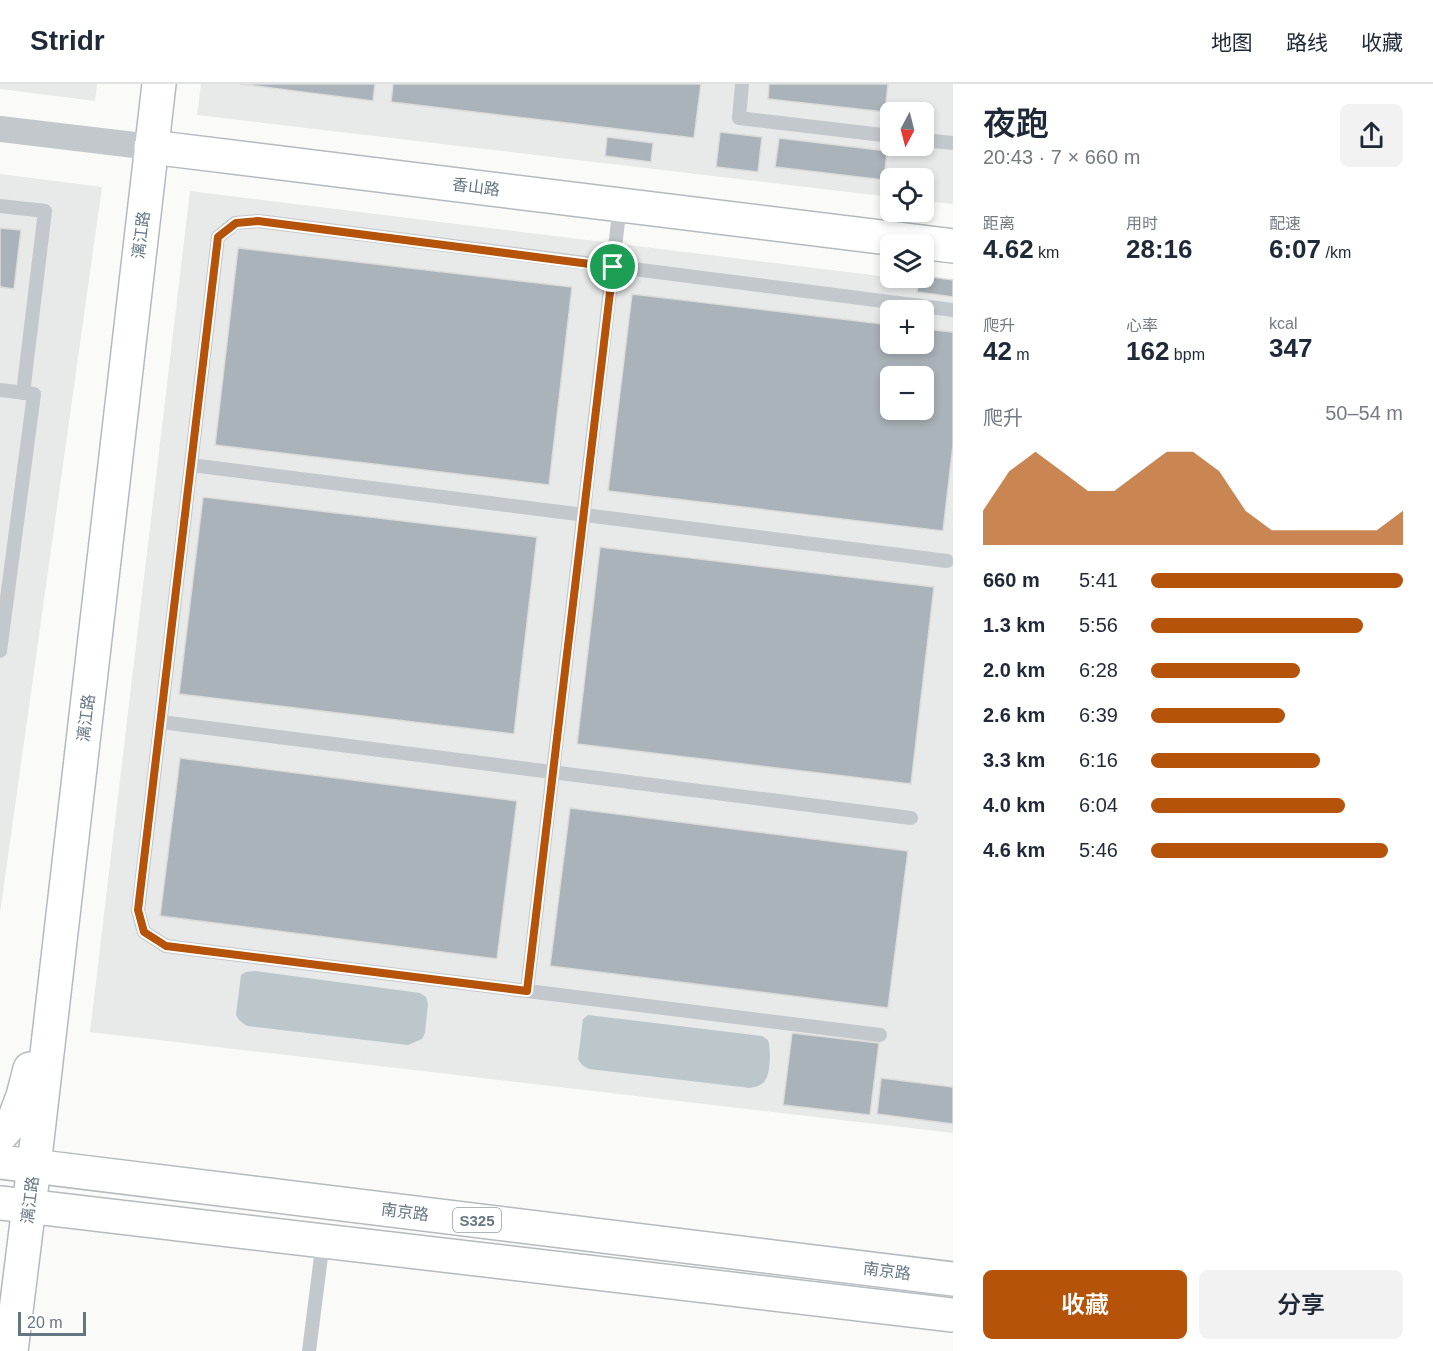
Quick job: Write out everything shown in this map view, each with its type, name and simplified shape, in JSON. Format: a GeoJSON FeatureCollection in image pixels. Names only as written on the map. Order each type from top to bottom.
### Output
{"type":"FeatureCollection","features":[{"type":"Feature","properties":{"kind":"street","name":"漓江路"},"geometry":{"type":"LineString","coordinates":[[11,1351],[15,1205],[34,1166],[159,84]]}},
{"type":"Feature","properties":{"kind":"street","name":"香山路"},"geometry":{"type":"LineString","coordinates":[[0,129],[953,246]]}},
{"type":"Feature","properties":{"kind":"street"},"geometry":{"type":"LineString","coordinates":[[0,1136],[14,1120],[23,1096],[59,948]]}},
{"type":"Feature","properties":{"kind":"street","name":"南京路"},"geometry":{"type":"LineString","coordinates":[[0,1162],[953,1279]]}},
{"type":"Feature","properties":{"kind":"street","name":"S325"},"geometry":{"type":"LineString","coordinates":[[15,1205],[953,1315]]}},
{"type":"Feature","properties":{"kind":"lane"},"geometry":{"type":"LineString","coordinates":[[742,84],[739,118],[880,135]]}},
{"type":"Feature","properties":{"kind":"lane"},"geometry":{"type":"LineString","coordinates":[[934,141],[953,143]]}},
{"type":"Feature","properties":{"kind":"lane"},"geometry":{"type":"LineString","coordinates":[[527,991],[620,205]]}},
{"type":"Feature","properties":{"kind":"lane"},"geometry":{"type":"LineString","coordinates":[[0,206],[45,211],[23,393]]}},
{"type":"Feature","properties":{"kind":"lane"},"geometry":{"type":"LineString","coordinates":[[880,1035],[166,946],[144,932],[138,910],[218,237],[236,223],[258,221],[953,310]]}},
{"type":"Feature","properties":{"kind":"lane"},"geometry":{"type":"LineString","coordinates":[[0,390],[34,394],[6,556],[0,651]]}},
{"type":"Feature","properties":{"kind":"lane"},"geometry":{"type":"LineString","coordinates":[[191,465],[947,561]]}},
{"type":"Feature","properties":{"kind":"lane"},"geometry":{"type":"LineString","coordinates":[[160,722],[911,818]]}},
{"type":"Feature","properties":{"kind":"lane"},"geometry":{"type":"LineString","coordinates":[[309,1351],[323,1241]]}},
{"type":"Feature","properties":{"kind":"shaded area"},"geometry":{"type":"Polygon","coordinates":[[[0,84],[97,84],[95,101],[0,89],[0,84]]]}},
{"type":"Feature","properties":{"kind":"shaded area"},"geometry":{"type":"Polygon","coordinates":[[[201,84],[953,84],[953,204],[934,202],[934,168],[880,168],[880,196],[197,115],[201,84]]]}},
{"type":"Feature","properties":{"kind":"shaded area"},"geometry":{"type":"Polygon","coordinates":[[[0,174],[102,187],[0,913],[0,174]]]}},
{"type":"Feature","properties":{"kind":"shaded area"},"geometry":{"type":"Polygon","coordinates":[[[190,191],[880,276],[880,288],[934,288],[934,283],[953,285],[953,1133],[90,1032],[190,191]]]}},
{"type":"Feature","properties":{"kind":"shaded area"},"geometry":{"type":"Polygon","coordinates":[[[255,971],[420,993],[426,997],[428,1004],[425,1033],[422,1039],[408,1045],[247,1026],[236,1015],[241,975],[255,971]]]}},
{"type":"Feature","properties":{"kind":"shaded area"},"geometry":{"type":"Polygon","coordinates":[[[588,1015],[762,1036],[768,1040],[769,1044],[768,1073],[762,1083],[750,1088],[589,1069],[578,1059],[583,1019],[588,1015]]]}},
{"type":"Feature","properties":{"kind":"building"},"geometry":{"type":"Polygon","coordinates":[[[240,84],[375,84],[373,101],[240,84]]]}},
{"type":"Feature","properties":{"kind":"building"},"geometry":{"type":"Polygon","coordinates":[[[393,84],[701,84],[694,138],[391,102],[393,84]]]}},
{"type":"Feature","properties":{"kind":"building"},"geometry":{"type":"Polygon","coordinates":[[[769,84],[888,84],[886,102],[880,102],[880,111],[768,99],[769,84]]]}},
{"type":"Feature","properties":{"kind":"building"},"geometry":{"type":"Polygon","coordinates":[[[720,132],[762,137],[758,172],[716,167],[720,132]]]}},
{"type":"Feature","properties":{"kind":"building"},"geometry":{"type":"Polygon","coordinates":[[[607,137],[653,143],[651,162],[605,156],[607,137]]]}},
{"type":"Feature","properties":{"kind":"building"},"geometry":{"type":"Polygon","coordinates":[[[779,138],[880,150],[880,156],[886,156],[885,168],[880,168],[880,180],[775,167],[779,138]]]}},
{"type":"Feature","properties":{"kind":"building"},"geometry":{"type":"Polygon","coordinates":[[[0,228],[21,230],[14,289],[0,287],[0,228]]]}},
{"type":"Feature","properties":{"kind":"building"},"geometry":{"type":"Polygon","coordinates":[[[238,248],[572,287],[549,485],[215,445],[238,248]]]}},
{"type":"Feature","properties":{"kind":"building"},"geometry":{"type":"Polygon","coordinates":[[[934,277],[953,280],[953,297],[917,292],[918,288],[934,288],[934,277]]]}},
{"type":"Feature","properties":{"kind":"building"},"geometry":{"type":"Polygon","coordinates":[[[632,294],[880,324],[880,354],[934,354],[934,330],[953,332],[953,445],[943,531],[608,491],[632,294]]]}},
{"type":"Feature","properties":{"kind":"building"},"geometry":{"type":"Polygon","coordinates":[[[203,497],[537,537],[514,734],[179,694],[203,497]]]}},
{"type":"Feature","properties":{"kind":"building"},"geometry":{"type":"Polygon","coordinates":[[[600,547],[934,587],[911,784],[577,744],[600,547]]]}},
{"type":"Feature","properties":{"kind":"building"},"geometry":{"type":"Polygon","coordinates":[[[180,758],[517,801],[497,959],[160,916],[180,758]]]}},
{"type":"Feature","properties":{"kind":"building"},"geometry":{"type":"Polygon","coordinates":[[[570,808],[908,851],[888,1008],[550,966],[570,808]]]}},
{"type":"Feature","properties":{"kind":"building"},"geometry":{"type":"Polygon","coordinates":[[[792,1033],[879,1043],[870,1115],[783,1105],[792,1033]]]}},
{"type":"Feature","properties":{"kind":"building"},"geometry":{"type":"Polygon","coordinates":[[[881,1078],[953,1087],[953,1124],[877,1114],[881,1078]]]}},
{"type":"Feature","properties":{"kind":"route"},"geometry":{"type":"LineString","coordinates":[[258,221],[613,267],[527,991],[166,946],[144,932],[138,910],[218,237],[236,223],[258,221]]}}]}
